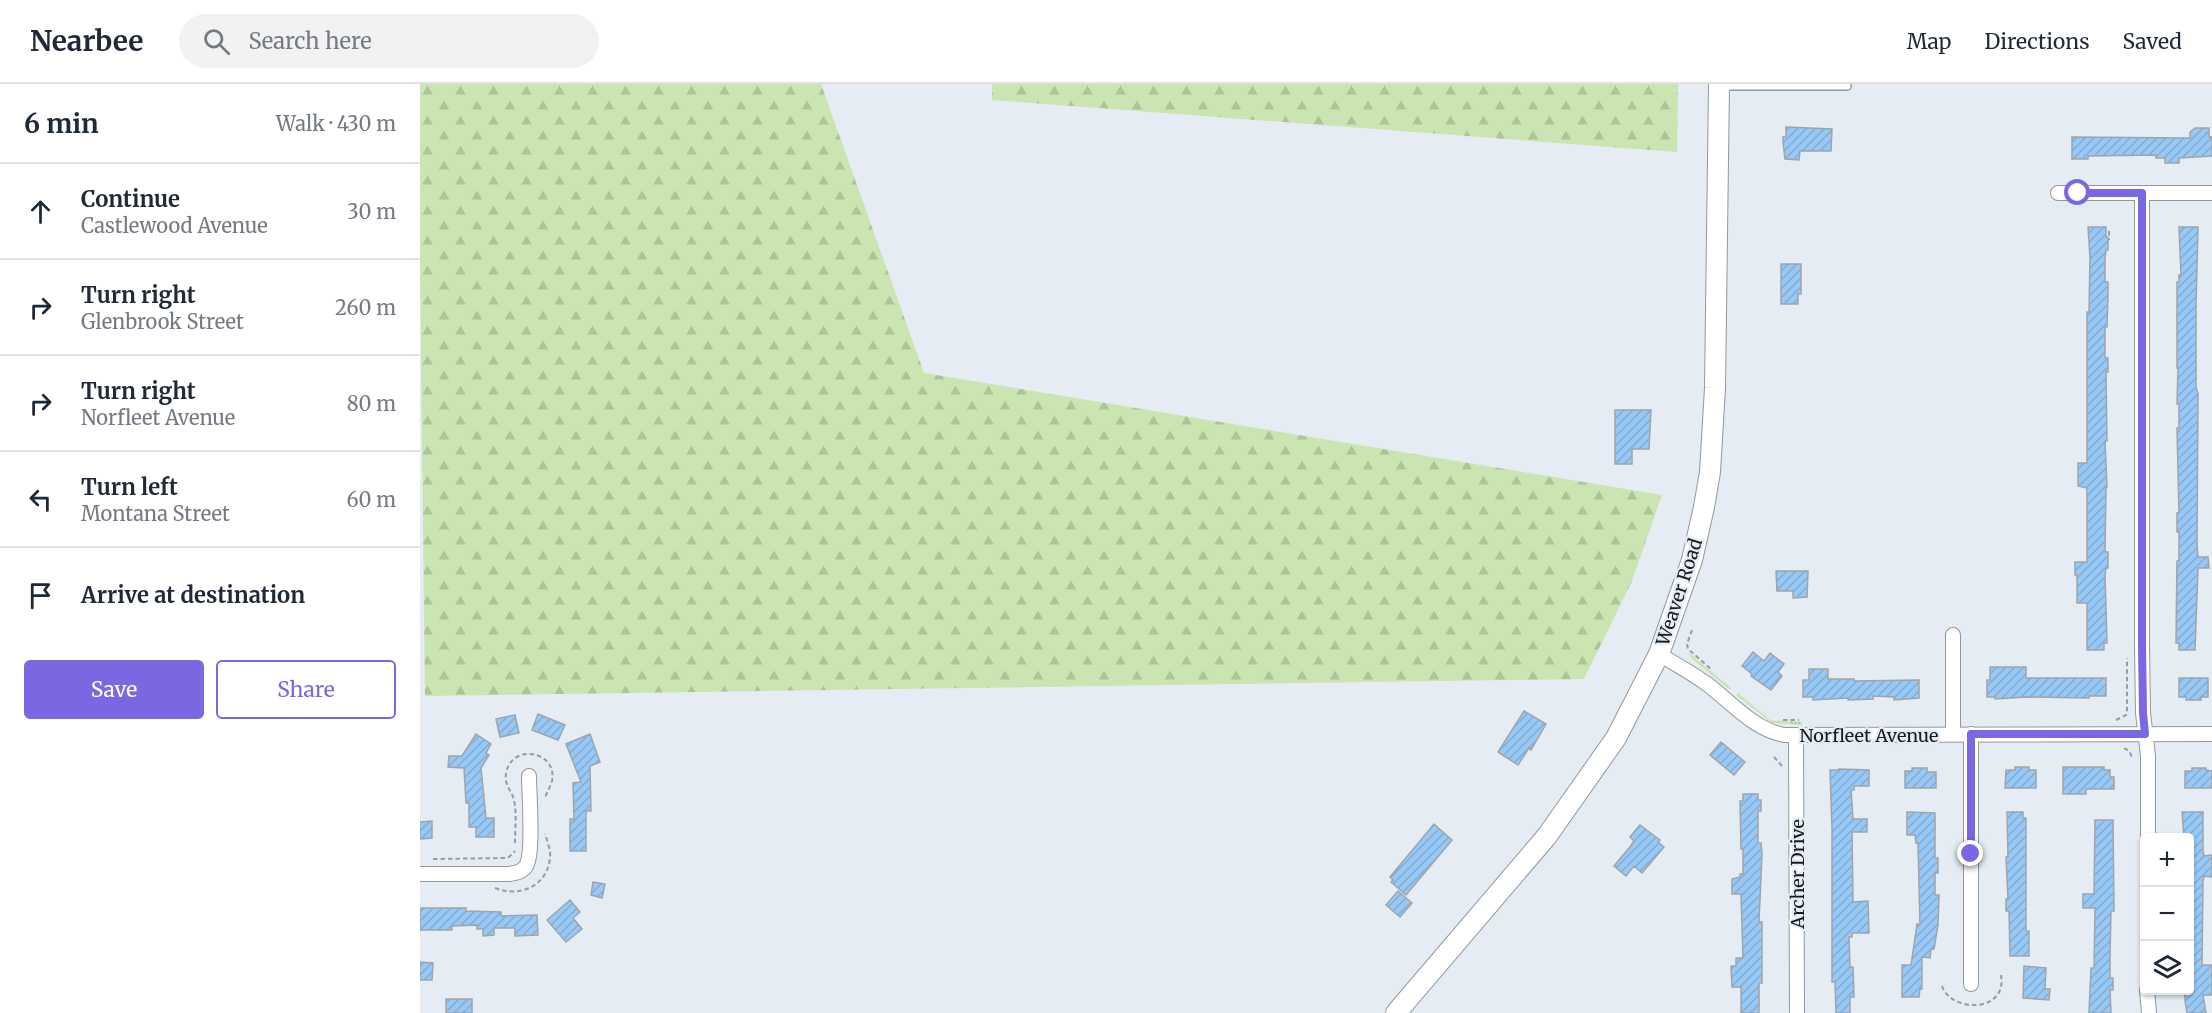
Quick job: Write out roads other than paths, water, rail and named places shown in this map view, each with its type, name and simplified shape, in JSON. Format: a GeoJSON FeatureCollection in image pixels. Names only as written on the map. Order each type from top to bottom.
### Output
{"type":"FeatureCollection","features":[{"type":"Feature","properties":{"kind":"main road","name":"Weaver Road"},"geometry":{"type":"LineString","coordinates":[[1396,1013],[1547,836],[1616,738],[1659,654],[1692,560],[1710,472],[1715,388],[1719,85]]}},
{"type":"Feature","properties":{"kind":"street"},"geometry":{"type":"LineString","coordinates":[[2058,193],[2212,193]]}},
{"type":"Feature","properties":{"kind":"street"},"geometry":{"type":"LineString","coordinates":[[2142,193],[2142,646],[2143,713],[2148,756],[2148,833]]}},
{"type":"Feature","properties":{"kind":"street"},"geometry":{"type":"LineString","coordinates":[[1953,635],[1953,734]]}},
{"type":"Feature","properties":{"kind":"street","name":"Norfleet Avenue"},"geometry":{"type":"LineString","coordinates":[[1659,654],[1707,684],[1760,727],[1772,733],[1796,735],[2212,734]]}},
{"type":"Feature","properties":{"kind":"street"},"geometry":{"type":"LineString","coordinates":[[1971,734],[1971,984]]}},
{"type":"Feature","properties":{"kind":"street","name":"Archer Drive"},"geometry":{"type":"LineString","coordinates":[[1796,735],[1797,1013]]}},
{"type":"Feature","properties":{"kind":"street"},"geometry":{"type":"LineString","coordinates":[[420,874],[509,874],[519,872],[525,867],[530,848],[529,776]]}},
{"type":"Feature","properties":{"kind":"street"},"geometry":{"type":"LineString","coordinates":[[2147,995],[2148,1013]]}},
{"type":"Feature","properties":{"kind":"lane"},"geometry":{"type":"LineString","coordinates":[[1719,85],[1847,86]]}}]}
